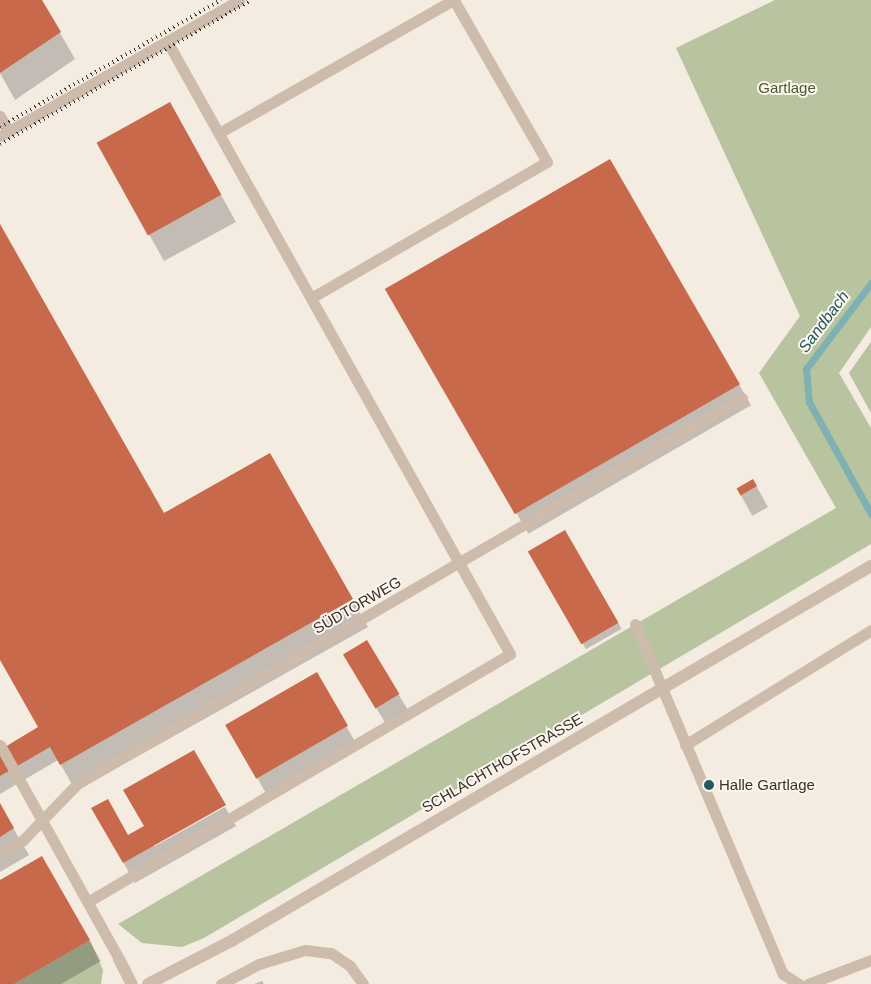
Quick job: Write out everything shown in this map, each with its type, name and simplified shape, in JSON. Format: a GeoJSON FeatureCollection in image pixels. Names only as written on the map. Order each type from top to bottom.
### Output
{"type":"FeatureCollection","features":[{"type":"Feature","properties":{"kind":"street","name":"SCHLACHTHOFSTRASSE"},"geometry":{"type":"LineString","coordinates":[[148,984],[233,940],[871,566]]}},
{"type":"Feature","properties":{"kind":"street"},"geometry":{"type":"LineString","coordinates":[[119,959],[132,984]]}},
{"type":"Feature","properties":{"kind":"lane"},"geometry":{"type":"LineString","coordinates":[[0,116],[4,134],[239,0]]}},
{"type":"Feature","properties":{"kind":"lane"},"geometry":{"type":"LineString","coordinates":[[219,133],[454,0],[547,162],[311,298]]}},
{"type":"Feature","properties":{"kind":"lane"},"geometry":{"type":"LineString","coordinates":[[89,901],[510,654],[167,41]]}},
{"type":"Feature","properties":{"kind":"lane","name":"SÜDTORWEG"},"geometry":{"type":"LineString","coordinates":[[0,853],[23,840],[77,784],[742,398]]}},
{"type":"Feature","properties":{"kind":"lane"},"geometry":{"type":"LineString","coordinates":[[636,624],[659,689],[686,745],[783,974],[799,984]]}},
{"type":"Feature","properties":{"kind":"lane"},"geometry":{"type":"LineString","coordinates":[[686,745],[871,630]]}},
{"type":"Feature","properties":{"kind":"lane"},"geometry":{"type":"LineString","coordinates":[[0,745],[43,818],[119,959]]}},
{"type":"Feature","properties":{"kind":"lane"},"geometry":{"type":"LineString","coordinates":[[221,984],[259,964],[305,950],[331,953],[350,966],[362,984]]}},
{"type":"Feature","properties":{"kind":"lane"},"geometry":{"type":"LineString","coordinates":[[808,984],[871,960]]}},
{"type":"Feature","properties":{"kind":"green space","name":"Gartlage"},"geometry":{"type":"Polygon","coordinates":[[[775,0],[871,0],[871,327],[839,373],[871,428],[871,544],[204,938],[182,947],[142,943],[118,924],[836,508],[759,373],[800,316],[676,48],[775,0]]]}},
{"type":"Feature","properties":{"kind":"green space"},"geometry":{"type":"Polygon","coordinates":[[[871,342],[871,413],[849,373],[871,342]]]}},
{"type":"Feature","properties":{"kind":"green space"},"geometry":{"type":"Polygon","coordinates":[[[90,940],[103,970],[101,984],[14,984],[90,940]]]}},
{"type":"Feature","properties":{"kind":"building"},"geometry":{"type":"Polygon","coordinates":[[[0,0],[42,0],[61,32],[0,73],[0,0]]]}},
{"type":"Feature","properties":{"kind":"building"},"geometry":{"type":"Polygon","coordinates":[[[170,102],[221,195],[148,235],[97,143],[170,102]]]}},
{"type":"Feature","properties":{"kind":"building"},"geometry":{"type":"Polygon","coordinates":[[[610,159],[740,384],[515,514],[385,289],[610,159]]]}},
{"type":"Feature","properties":{"kind":"building"},"geometry":{"type":"Polygon","coordinates":[[[0,224],[164,513],[270,453],[353,599],[60,765],[50,747],[0,776],[0,750],[38,727],[0,660],[0,224]]]}},
{"type":"Feature","properties":{"kind":"building"},"geometry":{"type":"Polygon","coordinates":[[[753,479],[757,486],[741,495],[737,488],[753,479]]]}},
{"type":"Feature","properties":{"kind":"building"},"geometry":{"type":"Polygon","coordinates":[[[565,530],[618,623],[581,644],[528,552],[565,530]]]}},
{"type":"Feature","properties":{"kind":"building"},"geometry":{"type":"Polygon","coordinates":[[[367,640],[399,694],[375,708],[343,654],[367,640]]]}},
{"type":"Feature","properties":{"kind":"building"},"geometry":{"type":"Polygon","coordinates":[[[317,672],[348,726],[256,779],[225,725],[317,672]]]}},
{"type":"Feature","properties":{"kind":"building"},"geometry":{"type":"Polygon","coordinates":[[[194,750],[226,805],[123,863],[91,808],[108,799],[128,835],[144,826],[123,790],[194,750]]]}},
{"type":"Feature","properties":{"kind":"building"},"geometry":{"type":"Polygon","coordinates":[[[0,803],[14,828],[0,837],[0,803]]]}},
{"type":"Feature","properties":{"kind":"building"},"geometry":{"type":"Polygon","coordinates":[[[42,856],[90,940],[14,984],[0,984],[0,880],[42,856]]]}},
{"type":"Feature","properties":{"kind":"waterway","name":"Sandbach"},"geometry":{"type":"LineString","coordinates":[[871,283],[806,369],[809,402],[871,514]]}},
{"type":"Feature","properties":{"kind":"railway"},"geometry":{"type":"LineString","coordinates":[[0,127],[221,0]]}},
{"type":"Feature","properties":{"kind":"railway"},"geometry":{"type":"LineString","coordinates":[[0,144],[251,0]]}},
{"type":"Feature","properties":{"kind":"place","name":"Halle Gartlage"},"geometry":{"type":"Point","coordinates":[709,785]}}]}
